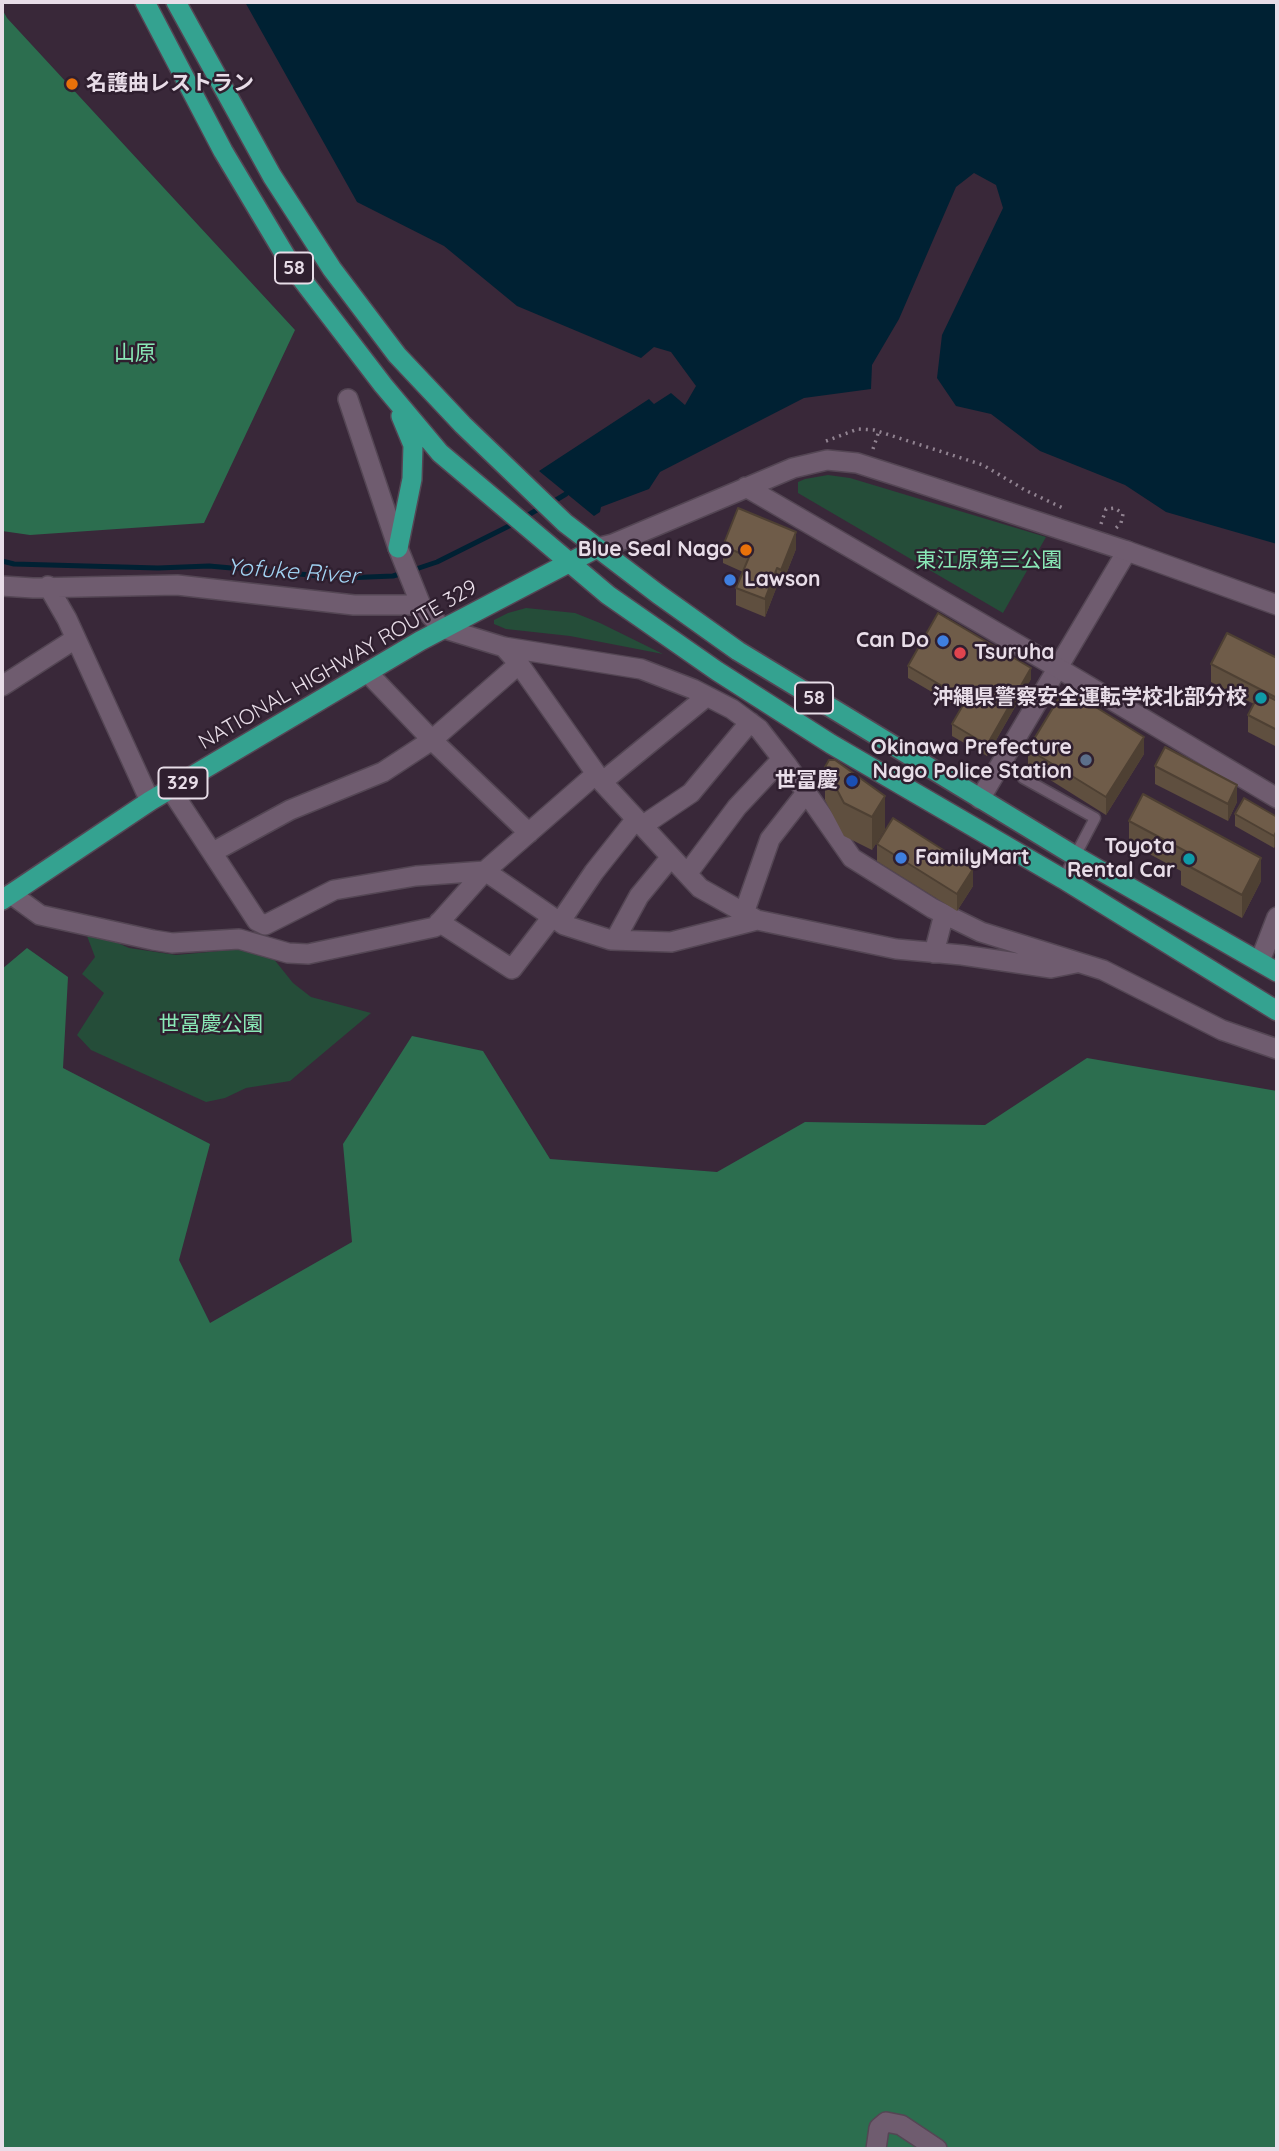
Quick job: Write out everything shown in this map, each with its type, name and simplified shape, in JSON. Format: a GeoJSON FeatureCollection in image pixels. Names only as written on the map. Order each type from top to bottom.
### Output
{"type":"FeatureCollection","features":[{"type":"Feature","properties":{"kind":"highway","name":"58"},"geometry":{"type":"LineString","coordinates":[[145,2],[223,151],[291,265],[383,385],[440,453],[608,595],[717,671],[831,744],[1063,879],[1277,1011]]}},
{"type":"Feature","properties":{"kind":"highway","name":"58"},"geometry":{"type":"LineString","coordinates":[[176,2],[272,176],[332,269],[397,355],[463,425],[565,523],[738,650],[1074,856],[1277,972]]}},
{"type":"Feature","properties":{"kind":"highway"},"geometry":{"type":"LineString","coordinates":[[383,385],[406,424],[413,445],[412,479],[398,548]]}},
{"type":"Feature","properties":{"kind":"highway","name":"NATIONAL HIGHWAY ROUTE 329"},"geometry":{"type":"LineString","coordinates":[[7,897],[150,801],[367,672],[442,628],[597,548]]}},
{"type":"Feature","properties":{"kind":"street"},"geometry":{"type":"LineString","coordinates":[[348,399],[398,548],[421,605],[442,628],[504,647],[641,669],[693,689],[732,709],[759,729],[852,858],[944,914],[981,932],[1103,970],[1222,1030],[1277,1049]]}},
{"type":"Feature","properties":{"kind":"street"},"geometry":{"type":"LineString","coordinates":[[597,548],[613,544],[803,464],[827,460],[857,463],[1126,543],[1277,605]]}},
{"type":"Feature","properties":{"kind":"street"},"geometry":{"type":"LineString","coordinates":[[746,487],[1277,798]]}},
{"type":"Feature","properties":{"kind":"street"},"geometry":{"type":"LineString","coordinates":[[980,799],[1058,668],[1126,543]]}},
{"type":"Feature","properties":{"kind":"street"},"geometry":{"type":"LineString","coordinates":[[2,586],[177,585],[354,604],[421,605]]}},
{"type":"Feature","properties":{"kind":"street"},"geometry":{"type":"LineString","coordinates":[[48,586],[150,801]]}},
{"type":"Feature","properties":{"kind":"street"},"geometry":{"type":"LineString","coordinates":[[2,686],[75,639]]}},
{"type":"Feature","properties":{"kind":"street"},"geometry":{"type":"LineString","coordinates":[[504,647],[519,664],[599,778],[671,857],[700,888],[750,916],[896,949],[1051,968],[1080,962]]}},
{"type":"Feature","properties":{"kind":"street"},"geometry":{"type":"LineString","coordinates":[[213,852],[290,810],[383,772],[432,740],[519,664]]}},
{"type":"Feature","properties":{"kind":"street"},"geometry":{"type":"LineString","coordinates":[[367,672],[432,740],[529,832]]}},
{"type":"Feature","properties":{"kind":"street"},"geometry":{"type":"LineString","coordinates":[[7,897],[40,915],[153,940],[173,943],[239,939],[288,953],[308,954],[435,927],[485,871],[529,832],[706,697]]}},
{"type":"Feature","properties":{"kind":"street"},"geometry":{"type":"LineString","coordinates":[[439,922],[512,969],[639,822],[691,793],[750,722]]}},
{"type":"Feature","properties":{"kind":"street"},"geometry":{"type":"LineString","coordinates":[[687,874],[737,807],[782,759]]}},
{"type":"Feature","properties":{"kind":"street"},"geometry":{"type":"LineString","coordinates":[[171,790],[257,921],[265,925],[334,890],[416,876],[485,871],[556,919],[615,940],[671,943],[750,916]]}},
{"type":"Feature","properties":{"kind":"street"},"geometry":{"type":"LineString","coordinates":[[750,916],[770,839],[806,793]]}},
{"type":"Feature","properties":{"kind":"street"},"geometry":{"type":"LineString","coordinates":[[615,940],[639,895],[671,857]]}},
{"type":"Feature","properties":{"kind":"street"},"geometry":{"type":"LineString","coordinates":[[455,873],[460,899]]}},
{"type":"Feature","properties":{"kind":"street"},"geometry":{"type":"LineString","coordinates":[[934,953],[944,914]]}},
{"type":"Feature","properties":{"kind":"street"},"geometry":{"type":"LineString","coordinates":[[1260,961],[1277,918]]}},
{"type":"Feature","properties":{"kind":"street"},"geometry":{"type":"LineString","coordinates":[[876,2149],[879,2128],[886,2122],[901,2125],[937,2149]]}},
{"type":"Feature","properties":{"kind":"lane"},"geometry":{"type":"LineString","coordinates":[[1023,778],[1095,818],[1063,879]]}},
{"type":"Feature","properties":{"kind":"path"},"geometry":{"type":"LineString","coordinates":[[816,445],[858,429],[874,430],[983,465],[1025,490],[1075,513]]}},
{"type":"Feature","properties":{"kind":"path"},"geometry":{"type":"LineString","coordinates":[[1101,524],[1107,509],[1115,508],[1123,514],[1121,523],[1115,530]]}},
{"type":"Feature","properties":{"kind":"path"},"geometry":{"type":"LineString","coordinates":[[1093,520],[1115,530],[1126,543]]}},
{"type":"Feature","properties":{"kind":"green space","name":"山原"},"geometry":{"type":"Polygon","coordinates":[[[2,9],[7,18],[295,330],[204,523],[30,535],[2,531],[2,9]]]}},
{"type":"Feature","properties":{"kind":"green space","name":"東江原第三公園"},"geometry":{"type":"Polygon","coordinates":[[[828,475],[850,478],[1046,537],[1003,613],[798,493],[798,482],[828,475]]]}},
{"type":"Feature","properties":{"kind":"green space"},"geometry":{"type":"Polygon","coordinates":[[[526,608],[575,613],[663,654],[570,636],[506,629],[494,624],[494,620],[508,613],[526,608]]]}},
{"type":"Feature","properties":{"kind":"green space","name":"世冨慶公園"},"geometry":{"type":"Polygon","coordinates":[[[84,928],[129,948],[176,955],[242,949],[273,958],[293,983],[311,997],[371,1013],[290,1081],[246,1088],[225,1098],[206,1102],[91,1050],[77,1035],[104,993],[82,974],[95,957],[84,928]]]}},
{"type":"Feature","properties":{"kind":"green space"},"geometry":{"type":"Polygon","coordinates":[[[27,948],[68,977],[63,1068],[210,1144],[179,1260],[210,1323],[352,1242],[343,1144],[412,1036],[483,1051],[550,1159],[717,1172],[805,1122],[985,1125],[1087,1058],[1277,1091],[1277,2149],[2,2149],[2,969],[27,948]]]}},
{"type":"Feature","properties":{"kind":"water"},"geometry":{"type":"Polygon","coordinates":[[[245,2],[1277,2],[1277,544],[1166,512],[1125,485],[1040,451],[991,414],[956,406],[937,378],[942,335],[1003,208],[996,185],[974,173],[956,187],[899,319],[872,365],[871,389],[804,398],[660,472],[649,489],[601,507],[600,512],[594,516],[539,471],[649,399],[654,404],[671,393],[685,405],[696,386],[671,352],[654,347],[641,358],[517,306],[444,246],[357,202],[245,2]]]}},
{"type":"Feature","properties":{"kind":"building"},"geometry":{"type":"Polygon","coordinates":[[[738,508],[796,532],[781,570],[777,568],[765,599],[736,588],[749,557],[723,546],[738,508]]]}},
{"type":"Feature","properties":{"kind":"building"},"geometry":{"type":"Polygon","coordinates":[[[938,613],[1031,668],[987,745],[952,724],[966,700],[908,666],[938,613]]]}},
{"type":"Feature","properties":{"kind":"building"},"geometry":{"type":"Polygon","coordinates":[[[1227,633],[1277,658],[1277,698],[1211,664],[1227,633]]]}},
{"type":"Feature","properties":{"kind":"building","name":"Okinawa Prefecture Nago Police Station"},"geometry":{"type":"Polygon","coordinates":[[[1065,688],[1144,737],[1106,797],[1028,749],[1065,688]]]}},
{"type":"Feature","properties":{"kind":"building"},"geometry":{"type":"Polygon","coordinates":[[[1260,692],[1277,701],[1277,730],[1248,715],[1260,692]]]}},
{"type":"Feature","properties":{"kind":"building"},"geometry":{"type":"Polygon","coordinates":[[[1165,747],[1237,785],[1228,804],[1155,766],[1165,747]]]}},
{"type":"Feature","properties":{"kind":"building"},"geometry":{"type":"Polygon","coordinates":[[[829,760],[835,760],[885,796],[872,817],[844,803],[825,767],[829,760]]]}},
{"type":"Feature","properties":{"kind":"building"},"geometry":{"type":"Polygon","coordinates":[[[1143,794],[1261,858],[1242,895],[1181,862],[1187,852],[1129,821],[1143,794]]]}},
{"type":"Feature","properties":{"kind":"building"},"geometry":{"type":"Polygon","coordinates":[[[1244,798],[1277,817],[1274,836],[1235,814],[1244,798]]]}},
{"type":"Feature","properties":{"kind":"building"},"geometry":{"type":"Polygon","coordinates":[[[893,818],[973,869],[957,894],[877,844],[893,818]]]}},
{"type":"Feature","properties":{"kind":"waterway","name":"Yofuke River"},"geometry":{"type":"LineString","coordinates":[[551,503],[566,494]]}},
{"type":"Feature","properties":{"kind":"waterway","name":"Yofuke River"},"geometry":{"type":"LineString","coordinates":[[523,518],[542,507]]}},
{"type":"Feature","properties":{"kind":"waterway","name":"Yofuke River"},"geometry":{"type":"LineString","coordinates":[[413,570],[437,562],[515,523]]}},
{"type":"Feature","properties":{"kind":"waterway","name":"Yofuke River"},"geometry":{"type":"LineString","coordinates":[[2,561],[14,564],[158,568],[209,566],[344,578],[393,576],[403,573]]}},
{"type":"Feature","properties":{"kind":"place","name":"名護曲レストラン"},"geometry":{"type":"Point","coordinates":[72,84]}},
{"type":"Feature","properties":{"kind":"place","name":"Blue Seal Nago"},"geometry":{"type":"Point","coordinates":[746,550]}},
{"type":"Feature","properties":{"kind":"place","name":"Lawson"},"geometry":{"type":"Point","coordinates":[730,580]}},
{"type":"Feature","properties":{"kind":"place","name":"Can Do"},"geometry":{"type":"Point","coordinates":[943,641]}},
{"type":"Feature","properties":{"kind":"place","name":"Tsuruha"},"geometry":{"type":"Point","coordinates":[960,653]}},
{"type":"Feature","properties":{"kind":"place","name":"沖縄県警察安全運転学校北部分校"},"geometry":{"type":"Point","coordinates":[1261,698]}},
{"type":"Feature","properties":{"kind":"place","name":"Okinawa Prefecture Nago Police Station"},"geometry":{"type":"Point","coordinates":[1086,760]}},
{"type":"Feature","properties":{"kind":"place","name":"世冨慶"},"geometry":{"type":"Point","coordinates":[852,781]}},
{"type":"Feature","properties":{"kind":"place","name":"FamilyMart"},"geometry":{"type":"Point","coordinates":[901,858]}},
{"type":"Feature","properties":{"kind":"place","name":"Toyota Rental Car"},"geometry":{"type":"Point","coordinates":[1189,859]}}]}
